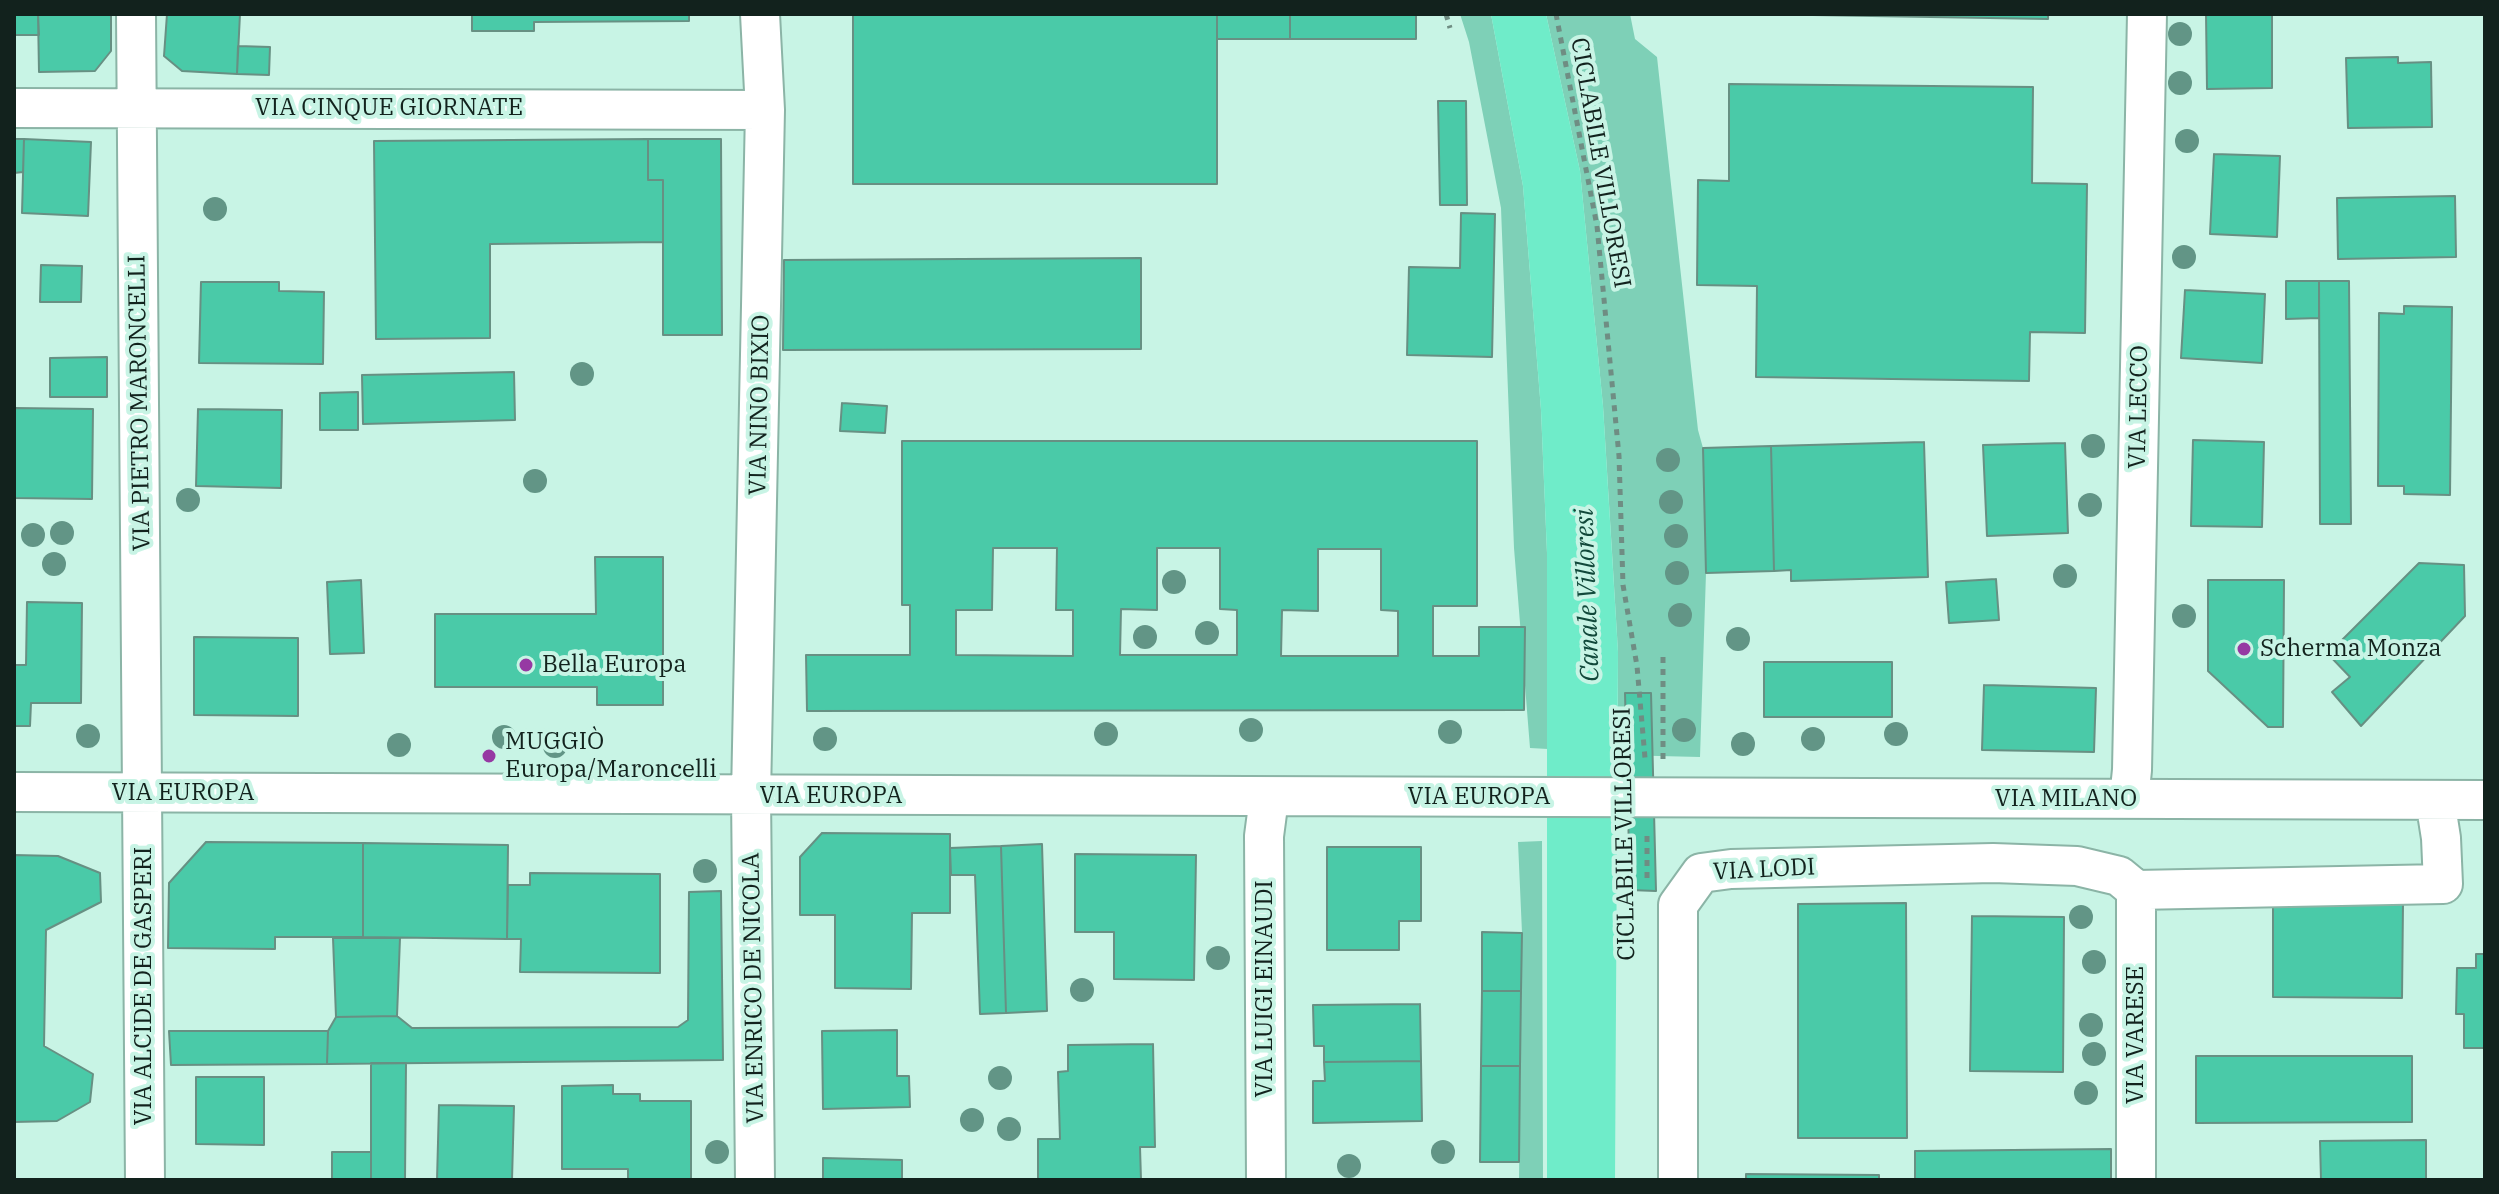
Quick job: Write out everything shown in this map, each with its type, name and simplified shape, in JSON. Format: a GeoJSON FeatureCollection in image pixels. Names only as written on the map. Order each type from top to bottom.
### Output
{"type":"FeatureCollection","features":[{"type":"Feature","properties":{"kind":"street","name":"VIA PIETRO MARONCELLI"},"geometry":{"type":"LineString","coordinates":[[136,14],[142,792]]}},
{"type":"Feature","properties":{"kind":"street","name":"VIA NINO BIXIO"},"geometry":{"type":"LineString","coordinates":[[751,795],[765,110],[760,14]]}},
{"type":"Feature","properties":{"kind":"street","name":"VIA LECCO"},"geometry":{"type":"LineString","coordinates":[[2129,799],[2147,14]]}},
{"type":"Feature","properties":{"kind":"street","name":"VIA CINQUE GIORNATE"},"geometry":{"type":"LineString","coordinates":[[14,108],[765,110]]}},
{"type":"Feature","properties":{"kind":"street","name":"VIA EUROPA"},"geometry":{"type":"LineString","coordinates":[[14,792],[1650,797]]}},
{"type":"Feature","properties":{"kind":"street","name":"VIA ALCIDE DE GASPERI"},"geometry":{"type":"LineString","coordinates":[[142,792],[145,1180]]}},
{"type":"Feature","properties":{"kind":"street","name":"VIA ENRICO DE NICOLA"},"geometry":{"type":"LineString","coordinates":[[751,795],[755,1180]]}},
{"type":"Feature","properties":{"kind":"street","name":"VIA MILANO"},"geometry":{"type":"LineString","coordinates":[[1650,797],[2485,800]]}},
{"type":"Feature","properties":{"kind":"street","name":"VIA LUIGI EINAUDI"},"geometry":{"type":"LineString","coordinates":[[1266,1180],[1264,836],[1269,798]]}},
{"type":"Feature","properties":{"kind":"street"},"geometry":{"type":"LineString","coordinates":[[2136,890],[2443,884],[2435,800]]}},
{"type":"Feature","properties":{"kind":"street","name":"VIA LODI"},"geometry":{"type":"LineString","coordinates":[[1678,1180],[1678,905],[1701,873],[1824,866],[2063,865],[2119,876],[2136,890]]}},
{"type":"Feature","properties":{"kind":"street","name":"VIA VARESE"},"geometry":{"type":"LineString","coordinates":[[2136,890],[2136,1180]]}},
{"type":"Feature","properties":{"kind":"path"},"geometry":{"type":"LineString","coordinates":[[1446,14],[1450,28]]}},
{"type":"Feature","properties":{"kind":"path","name":"CICLABILE VILLORESI"},"geometry":{"type":"LineString","coordinates":[[1556,14],[1597,226],[1619,456],[1623,585],[1644,718],[1650,797],[1646,890]]}},
{"type":"Feature","properties":{"kind":"path"},"geometry":{"type":"LineString","coordinates":[[1650,797],[1663,657]]}},
{"type":"Feature","properties":{"kind":"shaded area"},"geometry":{"type":"Polygon","coordinates":[[[1460,14],[1491,14],[1523,186],[1541,410],[1547,553],[1548,749],[1530,748],[1514,548],[1501,208],[1469,42],[1460,14]]]}},
{"type":"Feature","properties":{"kind":"shaded area"},"geometry":{"type":"Polygon","coordinates":[[[1546,14],[1630,14],[1635,39],[1657,57],[1698,430],[1703,448],[1706,573],[1700,757],[1618,755],[1618,652],[1603,406],[1580,171],[1546,14]]]}},
{"type":"Feature","properties":{"kind":"shaded area"},"geometry":{"type":"Polygon","coordinates":[[[1542,841],[1543,1180],[1519,1180],[1522,933],[1518,842],[1542,841]]]}},
{"type":"Feature","properties":{"kind":"water","name":"Canale Villoresi"},"geometry":{"type":"Polygon","coordinates":[[[1491,14],[1546,14],[1580,171],[1603,406],[1618,652],[1615,1180],[1547,1180],[1547,553],[1541,410],[1523,186],[1491,14]]]}},
{"type":"Feature","properties":{"kind":"building"},"geometry":{"type":"Polygon","coordinates":[[[14,14],[38,14],[39,35],[14,35],[14,14]]]}},
{"type":"Feature","properties":{"kind":"building"},"geometry":{"type":"Polygon","coordinates":[[[38,14],[111,14],[111,51],[95,71],[39,72],[38,14]]]}},
{"type":"Feature","properties":{"kind":"building"},"geometry":{"type":"Polygon","coordinates":[[[167,14],[240,14],[237,74],[182,71],[164,56],[167,14]]]}},
{"type":"Feature","properties":{"kind":"building"},"geometry":{"type":"Polygon","coordinates":[[[472,14],[689,14],[689,21],[534,22],[534,31],[472,31],[472,14]]]}},
{"type":"Feature","properties":{"kind":"building"},"geometry":{"type":"Polygon","coordinates":[[[853,14],[1217,14],[1217,184],[853,184],[853,14]]]}},
{"type":"Feature","properties":{"kind":"building"},"geometry":{"type":"Polygon","coordinates":[[[1217,14],[1290,14],[1290,39],[1217,39],[1217,14]]]}},
{"type":"Feature","properties":{"kind":"building"},"geometry":{"type":"Polygon","coordinates":[[[1290,14],[1416,14],[1416,39],[1290,39],[1290,14]]]}},
{"type":"Feature","properties":{"kind":"building"},"geometry":{"type":"Polygon","coordinates":[[[1754,14],[2048,14],[2048,19],[1754,14]]]}},
{"type":"Feature","properties":{"kind":"building"},"geometry":{"type":"Polygon","coordinates":[[[2206,14],[2272,14],[2272,88],[2207,89],[2206,14]]]}},
{"type":"Feature","properties":{"kind":"building"},"geometry":{"type":"Polygon","coordinates":[[[238,46],[270,47],[269,75],[237,74],[238,46]]]}},
{"type":"Feature","properties":{"kind":"building"},"geometry":{"type":"Polygon","coordinates":[[[2398,57],[2398,63],[2431,62],[2432,127],[2348,128],[2346,58],[2398,57]]]}},
{"type":"Feature","properties":{"kind":"building"},"geometry":{"type":"Polygon","coordinates":[[[1729,84],[2033,87],[2032,183],[2087,184],[2085,333],[2030,332],[2029,381],[1756,377],[1757,286],[1697,285],[1698,180],[1729,181],[1729,84]]]}},
{"type":"Feature","properties":{"kind":"building"},"geometry":{"type":"Polygon","coordinates":[[[1438,101],[1466,101],[1467,205],[1440,205],[1438,101]]]}},
{"type":"Feature","properties":{"kind":"building"},"geometry":{"type":"Polygon","coordinates":[[[14,139],[24,139],[23,172],[14,173],[14,139]]]}},
{"type":"Feature","properties":{"kind":"building"},"geometry":{"type":"Polygon","coordinates":[[[24,139],[91,142],[88,216],[22,213],[24,139]]]}},
{"type":"Feature","properties":{"kind":"building"},"geometry":{"type":"Polygon","coordinates":[[[648,139],[648,180],[663,180],[663,242],[490,244],[490,338],[376,339],[374,141],[648,139]]]}},
{"type":"Feature","properties":{"kind":"building"},"geometry":{"type":"Polygon","coordinates":[[[648,139],[721,139],[722,335],[663,335],[663,180],[648,180],[648,139]]]}},
{"type":"Feature","properties":{"kind":"building"},"geometry":{"type":"Polygon","coordinates":[[[2214,154],[2280,156],[2277,237],[2210,234],[2214,154]]]}},
{"type":"Feature","properties":{"kind":"building"},"geometry":{"type":"Polygon","coordinates":[[[2455,196],[2456,257],[2338,259],[2337,198],[2455,196]]]}},
{"type":"Feature","properties":{"kind":"building"},"geometry":{"type":"Polygon","coordinates":[[[1461,213],[1495,214],[1492,357],[1407,355],[1409,267],[1460,268],[1461,213]]]}},
{"type":"Feature","properties":{"kind":"building"},"geometry":{"type":"Polygon","coordinates":[[[1141,258],[1141,349],[783,350],[784,260],[1141,258]]]}},
{"type":"Feature","properties":{"kind":"building"},"geometry":{"type":"Polygon","coordinates":[[[41,265],[82,266],[81,302],[40,302],[41,265]]]}},
{"type":"Feature","properties":{"kind":"building"},"geometry":{"type":"Polygon","coordinates":[[[2286,281],[2319,281],[2319,318],[2286,319],[2286,281]]]}},
{"type":"Feature","properties":{"kind":"building"},"geometry":{"type":"Polygon","coordinates":[[[2319,281],[2349,281],[2351,524],[2320,524],[2319,281]]]}},
{"type":"Feature","properties":{"kind":"building"},"geometry":{"type":"Polygon","coordinates":[[[201,282],[279,282],[279,291],[324,292],[323,364],[199,363],[201,282]]]}},
{"type":"Feature","properties":{"kind":"building"},"geometry":{"type":"Polygon","coordinates":[[[2185,290],[2265,294],[2262,363],[2181,358],[2185,290]]]}},
{"type":"Feature","properties":{"kind":"building"},"geometry":{"type":"Polygon","coordinates":[[[2404,306],[2452,307],[2450,495],[2404,494],[2404,486],[2378,486],[2379,313],[2404,314],[2404,306]]]}},
{"type":"Feature","properties":{"kind":"building"},"geometry":{"type":"Polygon","coordinates":[[[107,357],[107,397],[50,397],[50,358],[107,357]]]}},
{"type":"Feature","properties":{"kind":"building"},"geometry":{"type":"Polygon","coordinates":[[[514,372],[515,420],[363,424],[362,375],[514,372]]]}},
{"type":"Feature","properties":{"kind":"building"},"geometry":{"type":"Polygon","coordinates":[[[358,392],[358,430],[320,430],[320,393],[358,392]]]}},
{"type":"Feature","properties":{"kind":"building"},"geometry":{"type":"Polygon","coordinates":[[[842,403],[887,406],[885,433],[840,431],[842,403]]]}},
{"type":"Feature","properties":{"kind":"building"},"geometry":{"type":"Polygon","coordinates":[[[14,408],[93,409],[92,499],[14,498],[14,408]]]}},
{"type":"Feature","properties":{"kind":"building"},"geometry":{"type":"Polygon","coordinates":[[[198,409],[282,410],[281,488],[196,486],[198,409]]]}},
{"type":"Feature","properties":{"kind":"building"},"geometry":{"type":"Polygon","coordinates":[[[2193,440],[2264,442],[2262,527],[2191,526],[2193,440]]]}},
{"type":"Feature","properties":{"kind":"building"},"geometry":{"type":"Polygon","coordinates":[[[902,441],[1477,441],[1477,606],[1433,606],[1433,656],[1479,656],[1479,627],[1525,627],[1524,710],[807,711],[806,655],[910,655],[910,605],[902,605],[902,441]],[[993,548],[992,610],[956,610],[956,655],[1073,656],[1073,610],[1056,610],[1057,548],[993,548]],[[1157,548],[1157,610],[1121,609],[1120,655],[1237,655],[1237,610],[1220,609],[1220,548],[1157,548]],[[1318,549],[1318,611],[1282,610],[1281,656],[1398,656],[1398,611],[1381,610],[1381,549],[1318,549]]]}},
{"type":"Feature","properties":{"kind":"building"},"geometry":{"type":"Polygon","coordinates":[[[1924,442],[1928,577],[1791,581],[1791,570],[1774,571],[1771,446],[1924,442]]]}},
{"type":"Feature","properties":{"kind":"building"},"geometry":{"type":"Polygon","coordinates":[[[2065,443],[2068,533],[1987,536],[1983,445],[2065,443]]]}},
{"type":"Feature","properties":{"kind":"building"},"geometry":{"type":"Polygon","coordinates":[[[1771,446],[1774,571],[1706,573],[1703,448],[1771,446]]]}},
{"type":"Feature","properties":{"kind":"building"},"geometry":{"type":"Polygon","coordinates":[[[595,557],[663,557],[663,705],[597,705],[597,687],[435,687],[435,614],[596,614],[595,557]]]}},
{"type":"Feature","properties":{"kind":"building"},"geometry":{"type":"Polygon","coordinates":[[[2419,563],[2464,565],[2465,616],[2361,726],[2332,692],[2350,677],[2328,654],[2419,563]]]}},
{"type":"Feature","properties":{"kind":"building"},"geometry":{"type":"Polygon","coordinates":[[[1996,579],[1999,620],[1949,623],[1946,582],[1996,579]]]}},
{"type":"Feature","properties":{"kind":"building"},"geometry":{"type":"Polygon","coordinates":[[[361,580],[364,653],[330,654],[327,582],[361,580]]]}},
{"type":"Feature","properties":{"kind":"building"},"geometry":{"type":"Polygon","coordinates":[[[2208,580],[2284,580],[2283,727],[2268,727],[2208,671],[2208,580]]]}},
{"type":"Feature","properties":{"kind":"building"},"geometry":{"type":"Polygon","coordinates":[[[27,602],[82,603],[81,703],[31,703],[30,726],[14,726],[14,665],[26,665],[27,602]]]}},
{"type":"Feature","properties":{"kind":"building"},"geometry":{"type":"Polygon","coordinates":[[[194,637],[298,638],[298,716],[194,715],[194,637]]]}},
{"type":"Feature","properties":{"kind":"building"},"geometry":{"type":"Polygon","coordinates":[[[1764,662],[1892,662],[1892,717],[1764,717],[1764,662]]]}},
{"type":"Feature","properties":{"kind":"building"},"geometry":{"type":"Polygon","coordinates":[[[1984,685],[2096,688],[2094,752],[1982,750],[1984,685]]]}},
{"type":"Feature","properties":{"kind":"building"},"geometry":{"type":"Polygon","coordinates":[[[1625,693],[1651,693],[1656,891],[1630,890],[1625,693]]]}},
{"type":"Feature","properties":{"kind":"building"},"geometry":{"type":"Polygon","coordinates":[[[822,833],[950,834],[950,913],[912,913],[911,989],[835,988],[835,915],[800,915],[800,857],[822,833]]]}},
{"type":"Feature","properties":{"kind":"building"},"geometry":{"type":"Polygon","coordinates":[[[206,842],[363,843],[363,937],[275,937],[275,949],[168,948],[169,883],[206,842]]]}},
{"type":"Feature","properties":{"kind":"building"},"geometry":{"type":"Polygon","coordinates":[[[363,843],[508,845],[507,939],[363,937],[363,843]]]}},
{"type":"Feature","properties":{"kind":"building"},"geometry":{"type":"Polygon","coordinates":[[[1042,844],[1047,1011],[1006,1013],[1001,846],[1042,844]]]}},
{"type":"Feature","properties":{"kind":"building"},"geometry":{"type":"Polygon","coordinates":[[[1001,846],[1006,1013],[980,1014],[975,875],[951,875],[950,848],[1001,846]]]}},
{"type":"Feature","properties":{"kind":"building"},"geometry":{"type":"Polygon","coordinates":[[[1327,847],[1421,847],[1421,921],[1399,921],[1399,950],[1327,950],[1327,847]]]}},
{"type":"Feature","properties":{"kind":"building"},"geometry":{"type":"Polygon","coordinates":[[[1075,854],[1196,855],[1194,980],[1114,979],[1114,932],[1075,932],[1075,854]]]}},
{"type":"Feature","properties":{"kind":"building"},"geometry":{"type":"Polygon","coordinates":[[[14,855],[58,856],[100,873],[101,902],[46,930],[44,1046],[93,1074],[90,1102],[57,1121],[14,1122],[14,855]]]}},
{"type":"Feature","properties":{"kind":"building"},"geometry":{"type":"Polygon","coordinates":[[[530,873],[660,874],[660,973],[520,972],[521,939],[507,939],[508,885],[530,885],[530,873]]]}},
{"type":"Feature","properties":{"kind":"building"},"geometry":{"type":"Polygon","coordinates":[[[721,891],[723,1060],[327,1064],[328,1031],[336,1017],[397,1016],[412,1028],[678,1027],[688,1020],[689,892],[721,891]]]}},
{"type":"Feature","properties":{"kind":"building"},"geometry":{"type":"Polygon","coordinates":[[[2273,901],[2403,903],[2402,998],[2273,997],[2273,901]]]}},
{"type":"Feature","properties":{"kind":"building"},"geometry":{"type":"Polygon","coordinates":[[[1906,903],[1907,1138],[1798,1138],[1798,904],[1906,903]]]}},
{"type":"Feature","properties":{"kind":"building"},"geometry":{"type":"Polygon","coordinates":[[[1972,916],[2064,917],[2063,1072],[1970,1071],[1972,916]]]}},
{"type":"Feature","properties":{"kind":"building"},"geometry":{"type":"Polygon","coordinates":[[[1482,932],[1522,933],[1521,991],[1482,991],[1482,932]]]}},
{"type":"Feature","properties":{"kind":"building"},"geometry":{"type":"Polygon","coordinates":[[[333,938],[400,938],[397,1016],[336,1017],[333,938]]]}},
{"type":"Feature","properties":{"kind":"building"},"geometry":{"type":"Polygon","coordinates":[[[2476,954],[2485,954],[2485,1048],[2464,1048],[2464,1014],[2456,1014],[2457,968],[2476,968],[2476,954]]]}},
{"type":"Feature","properties":{"kind":"building"},"geometry":{"type":"Polygon","coordinates":[[[1482,991],[1521,991],[1520,1066],[1481,1066],[1482,991]]]}},
{"type":"Feature","properties":{"kind":"building"},"geometry":{"type":"Polygon","coordinates":[[[1420,1004],[1421,1061],[1324,1062],[1324,1046],[1314,1046],[1313,1005],[1420,1004]]]}},
{"type":"Feature","properties":{"kind":"building"},"geometry":{"type":"Polygon","coordinates":[[[897,1030],[897,1076],[909,1076],[910,1107],[823,1109],[822,1031],[897,1030]]]}},
{"type":"Feature","properties":{"kind":"building"},"geometry":{"type":"Polygon","coordinates":[[[169,1031],[328,1031],[327,1064],[171,1065],[169,1031]]]}},
{"type":"Feature","properties":{"kind":"building"},"geometry":{"type":"Polygon","coordinates":[[[1153,1044],[1155,1147],[1140,1147],[1141,1180],[1038,1180],[1038,1139],[1060,1139],[1058,1072],[1068,1071],[1068,1045],[1153,1044]]]}},
{"type":"Feature","properties":{"kind":"building"},"geometry":{"type":"Polygon","coordinates":[[[2196,1056],[2412,1056],[2412,1122],[2196,1123],[2196,1056]]]}},
{"type":"Feature","properties":{"kind":"building"},"geometry":{"type":"Polygon","coordinates":[[[1421,1061],[1422,1121],[1313,1123],[1313,1081],[1325,1081],[1324,1062],[1421,1061]]]}},
{"type":"Feature","properties":{"kind":"building"},"geometry":{"type":"Polygon","coordinates":[[[371,1063],[406,1063],[405,1180],[371,1180],[371,1063]]]}},
{"type":"Feature","properties":{"kind":"building"},"geometry":{"type":"Polygon","coordinates":[[[1481,1066],[1520,1066],[1519,1162],[1480,1162],[1481,1066]]]}},
{"type":"Feature","properties":{"kind":"building"},"geometry":{"type":"Polygon","coordinates":[[[196,1077],[264,1077],[264,1145],[196,1144],[196,1077]]]}},
{"type":"Feature","properties":{"kind":"building"},"geometry":{"type":"Polygon","coordinates":[[[613,1085],[613,1094],[640,1094],[640,1101],[691,1101],[691,1179],[628,1179],[628,1169],[562,1169],[562,1086],[613,1085]]]}},
{"type":"Feature","properties":{"kind":"building"},"geometry":{"type":"Polygon","coordinates":[[[439,1105],[514,1106],[512,1180],[437,1180],[439,1105]]]}},
{"type":"Feature","properties":{"kind":"building"},"geometry":{"type":"Polygon","coordinates":[[[2426,1140],[2426,1180],[2321,1180],[2320,1141],[2426,1140]]]}},
{"type":"Feature","properties":{"kind":"building"},"geometry":{"type":"Polygon","coordinates":[[[2111,1149],[2111,1180],[1915,1180],[1915,1151],[2111,1149]]]}},
{"type":"Feature","properties":{"kind":"building"},"geometry":{"type":"Polygon","coordinates":[[[332,1152],[371,1152],[371,1180],[332,1180],[332,1152]]]}},
{"type":"Feature","properties":{"kind":"building"},"geometry":{"type":"Polygon","coordinates":[[[823,1158],[902,1160],[902,1180],[823,1180],[823,1158]]]}},
{"type":"Feature","properties":{"kind":"building"},"geometry":{"type":"Polygon","coordinates":[[[1746,1174],[1879,1175],[1879,1180],[1746,1180],[1746,1174]]]}},
{"type":"Feature","properties":{"kind":"place","name":"Scherma Monza"},"geometry":{"type":"Point","coordinates":[2244,649]}},
{"type":"Feature","properties":{"kind":"place","name":"Bella Europa"},"geometry":{"type":"Point","coordinates":[526,665]}},
{"type":"Feature","properties":{"kind":"place","name":"MUGGIÒ Europa/Maroncelli"},"geometry":{"type":"Point","coordinates":[489,756]}}]}
